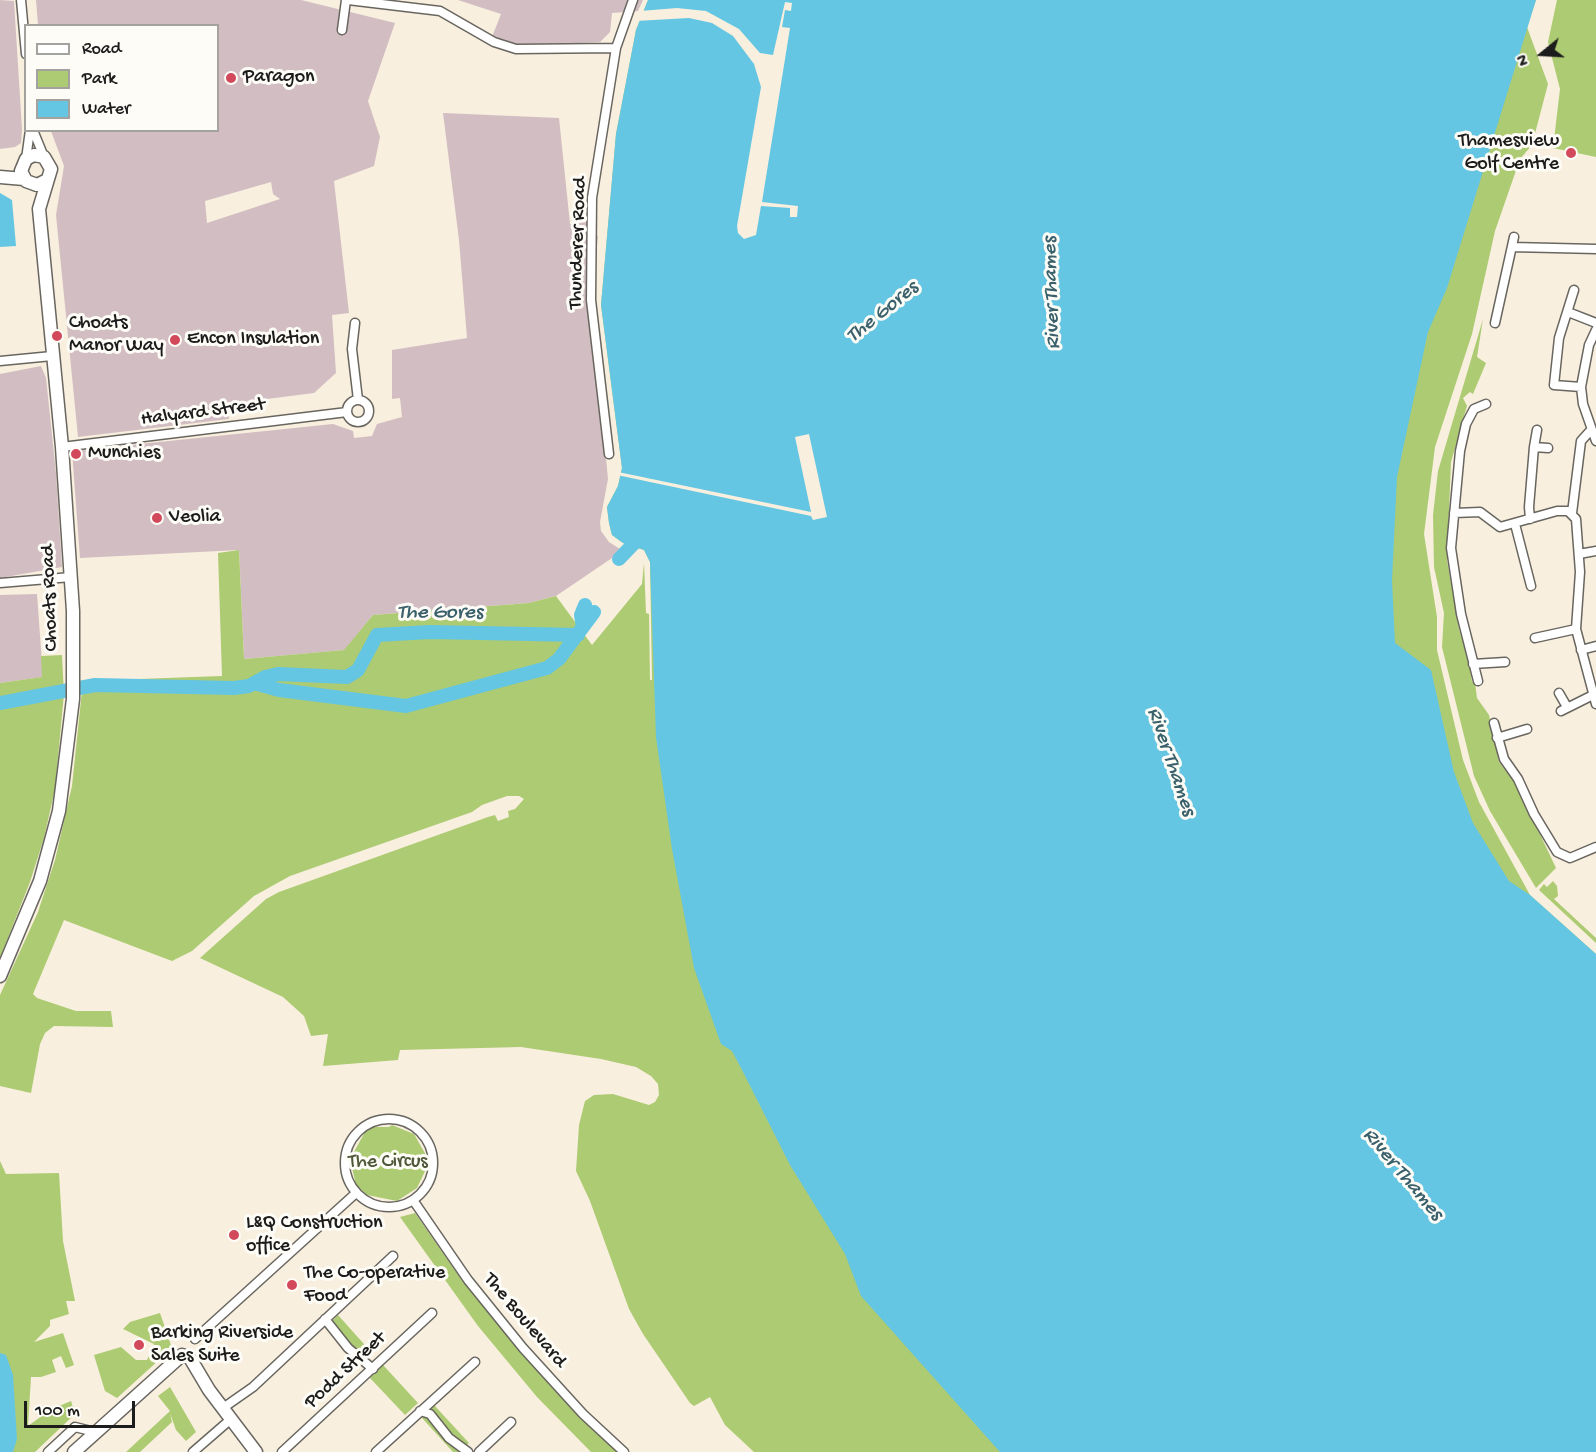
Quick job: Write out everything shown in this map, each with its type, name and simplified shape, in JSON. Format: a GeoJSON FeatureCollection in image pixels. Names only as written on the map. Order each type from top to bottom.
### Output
{"type":"FeatureCollection","features":[{"type":"Feature","properties":{"kind":"street"},"geometry":{"type":"LineString","coordinates":[[21,0],[24,32]]}},
{"type":"Feature","properties":{"kind":"street"},"geometry":{"type":"LineString","coordinates":[[342,30],[347,0],[440,11],[494,42],[516,49],[616,48]]}},
{"type":"Feature","properties":{"kind":"street","name":"Thunderer Road"},"geometry":{"type":"LineString","coordinates":[[609,454],[591,300],[592,198],[616,48],[633,0]]}},
{"type":"Feature","properties":{"kind":"street"},"geometry":{"type":"LineString","coordinates":[[24,171],[32,132]]}},
{"type":"Feature","properties":{"kind":"street"},"geometry":{"type":"LineString","coordinates":[[24,171],[37,185],[47,180],[51,169],[33,132]]}},
{"type":"Feature","properties":{"kind":"street"},"geometry":{"type":"LineString","coordinates":[[0,175],[24,171],[34,155],[44,157]]}},
{"type":"Feature","properties":{"kind":"street","name":"Choats Road"},"geometry":{"type":"LineString","coordinates":[[0,976],[40,881],[59,811],[73,699],[71,577],[62,447],[39,209],[24,171]]}},
{"type":"Feature","properties":{"kind":"street","name":"Choats Road"},"geometry":{"type":"LineString","coordinates":[[39,209],[47,180]]}},
{"type":"Feature","properties":{"kind":"street"},"geometry":{"type":"LineString","coordinates":[[1495,323],[1514,237]]}},
{"type":"Feature","properties":{"kind":"street"},"geometry":{"type":"LineString","coordinates":[[1512,247],[1596,249]]}},
{"type":"Feature","properties":{"kind":"street"},"geometry":{"type":"LineString","coordinates":[[1574,290],[1559,338],[1554,385],[1581,387]]}},
{"type":"Feature","properties":{"kind":"street"},"geometry":{"type":"LineString","coordinates":[[1568,312],[1596,323]]}},
{"type":"Feature","properties":{"kind":"street"},"geometry":{"type":"LineString","coordinates":[[347,412],[351,402],[358,400],[352,349],[355,323]]}},
{"type":"Feature","properties":{"kind":"street"},"geometry":{"type":"LineString","coordinates":[[1596,330],[1589,345],[1581,387],[1583,404],[1596,441]]}},
{"type":"Feature","properties":{"kind":"street"},"geometry":{"type":"LineString","coordinates":[[0,361],[52,356]]}},
{"type":"Feature","properties":{"kind":"street","name":"Halyard Street"},"geometry":{"type":"LineString","coordinates":[[62,447],[347,412],[352,421],[359,422],[365,420],[373,410],[368,404],[358,400]]}},
{"type":"Feature","properties":{"kind":"street"},"geometry":{"type":"LineString","coordinates":[[1478,681],[1451,559],[1460,451],[1466,424],[1474,409],[1486,404]]}},
{"type":"Feature","properties":{"kind":"street"},"geometry":{"type":"LineString","coordinates":[[1530,519],[1528,507],[1537,430]]}},
{"type":"Feature","properties":{"kind":"street"},"geometry":{"type":"LineString","coordinates":[[1591,430],[1581,441],[1572,513],[1578,524],[1576,629],[1596,704]]}},
{"type":"Feature","properties":{"kind":"street"},"geometry":{"type":"LineString","coordinates":[[1534,447],[1548,448]]}},
{"type":"Feature","properties":{"kind":"street"},"geometry":{"type":"LineString","coordinates":[[1454,513],[1480,512],[1500,527],[1557,511],[1572,513]]}},
{"type":"Feature","properties":{"kind":"street"},"geometry":{"type":"LineString","coordinates":[[1515,524],[1531,586]]}},
{"type":"Feature","properties":{"kind":"street"},"geometry":{"type":"LineString","coordinates":[[1579,554],[1596,551]]}},
{"type":"Feature","properties":{"kind":"street"},"geometry":{"type":"LineString","coordinates":[[0,583],[71,577]]}},
{"type":"Feature","properties":{"kind":"street"},"geometry":{"type":"LineString","coordinates":[[1535,638],[1576,629]]}},
{"type":"Feature","properties":{"kind":"street"},"geometry":{"type":"LineString","coordinates":[[1581,650],[1596,646]]}},
{"type":"Feature","properties":{"kind":"street"},"geometry":{"type":"LineString","coordinates":[[1473,664],[1505,662]]}},
{"type":"Feature","properties":{"kind":"street"},"geometry":{"type":"LineString","coordinates":[[1559,693],[1564,709],[1593,694]]}},
{"type":"Feature","properties":{"kind":"street"},"geometry":{"type":"LineString","coordinates":[[1494,723],[1504,759],[1518,779],[1534,814],[1557,852],[1570,858],[1596,847]]}},
{"type":"Feature","properties":{"kind":"street"},"geometry":{"type":"LineString","coordinates":[[1497,738],[1527,729]]}},
{"type":"Feature","properties":{"kind":"street"},"geometry":{"type":"LineString","coordinates":[[380,1120],[395,1120],[408,1124],[420,1132],[432,1155],[429,1181],[413,1200],[389,1208],[365,1201],[356,1193],[345,1170],[349,1144],[366,1125],[380,1120]]}},
{"type":"Feature","properties":{"kind":"street"},"geometry":{"type":"LineString","coordinates":[[195,1339],[356,1193]]}},
{"type":"Feature","properties":{"kind":"street","name":"The Boulevard"},"geometry":{"type":"LineString","coordinates":[[413,1200],[468,1280],[523,1348],[583,1414],[624,1452]]}},
{"type":"Feature","properties":{"kind":"street"},"geometry":{"type":"LineString","coordinates":[[226,1406],[253,1387],[393,1256]]}},
{"type":"Feature","properties":{"kind":"street","name":"Podd Street"},"geometry":{"type":"LineString","coordinates":[[282,1452],[432,1313]]}},
{"type":"Feature","properties":{"kind":"street"},"geometry":{"type":"LineString","coordinates":[[325,1319],[348,1348],[373,1369]]}},
{"type":"Feature","properties":{"kind":"street"},"geometry":{"type":"LineString","coordinates":[[74,1452],[177,1357],[187,1355],[226,1406],[228,1422],[256,1452]]}},
{"type":"Feature","properties":{"kind":"street"},"geometry":{"type":"LineString","coordinates":[[376,1452],[475,1362]]}},
{"type":"Feature","properties":{"kind":"street"},"geometry":{"type":"LineString","coordinates":[[420,1412],[430,1414],[448,1438],[468,1452]]}},
{"type":"Feature","properties":{"kind":"street"},"geometry":{"type":"LineString","coordinates":[[193,1452],[228,1422]]}},
{"type":"Feature","properties":{"kind":"street"},"geometry":{"type":"LineString","coordinates":[[479,1452],[511,1422]]}},
{"type":"Feature","properties":{"kind":"street"},"geometry":{"type":"LineString","coordinates":[[48,1452],[75,1426],[95,1432]]}},
{"type":"Feature","properties":{"kind":"shaded area"},"geometry":{"type":"Polygon","coordinates":[[[0,0],[14,1],[22,129],[21,143],[15,147],[0,149],[0,0]]]}},
{"type":"Feature","properties":{"kind":"shaded area"},"geometry":{"type":"Polygon","coordinates":[[[36,0],[301,0],[395,23],[368,101],[380,137],[374,166],[334,181],[349,313],[332,315],[336,373],[314,393],[228,404],[229,419],[78,437],[56,215],[64,166],[51,132],[219,132],[219,24],[38,24],[36,0]],[[271,182],[205,201],[207,223],[280,199],[273,194],[271,182]]]}},
{"type":"Feature","properties":{"kind":"shaded area"},"geometry":{"type":"Polygon","coordinates":[[[458,0],[643,0],[638,11],[612,13],[610,32],[600,42],[517,46],[492,37],[501,14],[458,0]]]}},
{"type":"Feature","properties":{"kind":"shaded area"},"geometry":{"type":"Polygon","coordinates":[[[443,113],[559,118],[570,224],[587,222],[586,235],[598,236],[591,300],[608,479],[600,522],[601,531],[609,542],[620,549],[615,556],[556,596],[529,603],[373,615],[345,650],[244,659],[239,550],[80,558],[72,451],[333,424],[353,431],[354,438],[372,436],[377,424],[402,417],[400,398],[392,399],[392,350],[467,338],[459,240],[443,113]]]}},
{"type":"Feature","properties":{"kind":"shaded area"},"geometry":{"type":"Polygon","coordinates":[[[41,366],[46,378],[56,473],[62,567],[0,578],[0,374],[41,366]]]}},
{"type":"Feature","properties":{"kind":"shaded area"},"geometry":{"type":"Polygon","coordinates":[[[37,594],[43,677],[0,683],[0,595],[37,594]]]}},
{"type":"Feature","properties":{"kind":"green space"},"geometry":{"type":"Polygon","coordinates":[[[648,0],[1229,1452],[754,1452],[725,1425],[710,1397],[694,1406],[690,1403],[643,1334],[629,1309],[590,1201],[576,1171],[579,1125],[585,1101],[594,1095],[613,1094],[649,1105],[655,1102],[659,1095],[658,1084],[651,1076],[636,1067],[601,1059],[521,1047],[400,1050],[398,1060],[323,1066],[328,1034],[311,1036],[304,1016],[283,997],[200,958],[266,899],[279,892],[488,817],[495,815],[498,821],[509,817],[508,811],[515,809],[524,799],[519,796],[507,796],[482,805],[472,812],[290,876],[254,896],[192,951],[172,961],[64,920],[33,994],[37,998],[76,1011],[111,1011],[113,1027],[54,1026],[45,1033],[40,1044],[31,1093],[0,1086],[0,995],[38,912],[55,860],[72,786],[83,681],[222,676],[218,553],[239,550],[244,659],[344,650],[373,615],[529,603],[556,596],[592,645],[642,584],[644,563],[646,613],[649,614],[650,680],[652,680],[650,562],[644,550],[623,543],[612,535],[609,523],[607,507],[618,486],[622,468],[601,305],[616,134],[636,30],[648,0]]]}},
{"type":"Feature","properties":{"kind":"green space"},"geometry":{"type":"Polygon","coordinates":[[[1368,0],[1536,0],[1527,27],[1548,84],[1532,145],[1520,159],[1495,231],[1472,334],[1435,447],[1424,534],[1437,617],[1437,650],[1463,760],[1479,802],[1530,895],[1596,954],[1526,930],[1384,662],[1368,0]]]}},
{"type":"Feature","properties":{"kind":"green space"},"geometry":{"type":"Polygon","coordinates":[[[1557,0],[1596,0],[1596,157],[1553,148],[1560,89],[1548,42],[1557,0]]]}},
{"type":"Feature","properties":{"kind":"green space"},"geometry":{"type":"Polygon","coordinates":[[[1483,319],[1477,357],[1486,363],[1473,394],[1470,392],[1463,398],[1467,406],[1451,462],[1447,560],[1459,629],[1468,656],[1472,682],[1475,683],[1477,698],[1489,715],[1499,762],[1517,786],[1556,868],[1536,888],[1490,811],[1474,776],[1442,647],[1444,613],[1434,567],[1433,515],[1438,471],[1483,319]]]}},
{"type":"Feature","properties":{"kind":"green space"},"geometry":{"type":"Polygon","coordinates":[[[62,655],[64,694],[55,789],[44,838],[30,882],[0,958],[0,683],[42,677],[41,656],[62,655]]]}},
{"type":"Feature","properties":{"kind":"green space"},"geometry":{"type":"Polygon","coordinates":[[[1553,881],[1557,886],[1558,896],[1554,899],[1596,938],[1596,943],[1539,890],[1544,884],[1547,887],[1553,881]]]}},
{"type":"Feature","properties":{"kind":"green space","name":"The Circus"},"geometry":{"type":"Polygon","coordinates":[[[392,1125],[414,1134],[426,1155],[427,1167],[417,1188],[397,1201],[367,1195],[356,1185],[350,1159],[365,1132],[373,1127],[392,1125]]]}},
{"type":"Feature","properties":{"kind":"green space"},"geometry":{"type":"Polygon","coordinates":[[[0,1161],[6,1174],[59,1173],[63,1241],[75,1301],[66,1301],[69,1314],[50,1320],[50,1326],[34,1342],[63,1333],[74,1365],[66,1368],[61,1356],[52,1360],[56,1372],[41,1377],[31,1377],[28,1426],[50,1410],[51,1413],[60,1409],[59,1406],[71,1401],[75,1414],[35,1452],[0,1452],[0,1161]]]}},
{"type":"Feature","properties":{"kind":"green space"},"geometry":{"type":"Polygon","coordinates":[[[415,1213],[461,1279],[506,1334],[551,1385],[617,1452],[591,1452],[537,1397],[478,1326],[400,1217],[415,1213]]]}},
{"type":"Feature","properties":{"kind":"green space"},"geometry":{"type":"Polygon","coordinates":[[[160,1313],[171,1345],[170,1350],[117,1398],[105,1391],[94,1355],[121,1347],[136,1360],[147,1360],[154,1344],[123,1329],[130,1322],[160,1313]]]}},
{"type":"Feature","properties":{"kind":"green space"},"geometry":{"type":"Polygon","coordinates":[[[338,1315],[372,1353],[359,1365],[325,1328],[338,1315]]]}},
{"type":"Feature","properties":{"kind":"green space"},"geometry":{"type":"Polygon","coordinates":[[[383,1365],[418,1403],[405,1415],[370,1378],[383,1365]]]}},
{"type":"Feature","properties":{"kind":"green space"},"geometry":{"type":"Polygon","coordinates":[[[170,1387],[196,1432],[186,1441],[176,1430],[170,1413],[172,1422],[140,1452],[126,1452],[170,1411],[158,1396],[170,1387]]]}},
{"type":"Feature","properties":{"kind":"green space"},"geometry":{"type":"Polygon","coordinates":[[[434,1405],[469,1443],[460,1452],[453,1452],[422,1418],[434,1405]]]}},
{"type":"Feature","properties":{"kind":"water","name":"River Thames"},"geometry":{"type":"Polygon","coordinates":[[[648,0],[1536,0],[1447,288],[1428,332],[1397,477],[1392,580],[1395,643],[1431,670],[1454,772],[1473,823],[1509,881],[1530,895],[1596,954],[1596,1452],[1000,1452],[861,1296],[845,1254],[790,1165],[732,1051],[721,1044],[694,968],[672,849],[656,737],[650,562],[644,550],[623,543],[612,535],[609,523],[607,507],[618,486],[622,468],[601,305],[616,134],[636,30],[648,0]]]}},
{"type":"Feature","properties":{"kind":"water"},"geometry":{"type":"Polygon","coordinates":[[[0,193],[12,200],[16,246],[0,247],[0,193]]]}},
{"type":"Feature","properties":{"kind":"water"},"geometry":{"type":"Polygon","coordinates":[[[0,1353],[6,1355],[13,1375],[17,1439],[13,1452],[0,1452],[0,1353]]]}},
{"type":"Feature","properties":{"kind":"pier"},"geometry":{"type":"Polygon","coordinates":[[[785,2],[792,3],[791,11],[785,10],[782,27],[790,28],[762,202],[798,206],[797,217],[790,217],[790,208],[761,206],[756,235],[744,239],[738,233],[737,226],[761,87],[754,64],[733,36],[712,23],[689,18],[636,21],[640,11],[677,8],[706,11],[739,29],[760,53],[773,55],[785,2]]]}},
{"type":"Feature","properties":{"kind":"pier"},"geometry":{"type":"Polygon","coordinates":[[[809,434],[827,517],[813,520],[811,516],[617,475],[618,472],[811,512],[795,437],[809,434]]]}},
{"type":"Feature","properties":{"kind":"waterway","name":"The Gores"},"geometry":{"type":"LineString","coordinates":[[619,559],[642,535]]}},
{"type":"Feature","properties":{"kind":"waterway","name":"The Gores"},"geometry":{"type":"LineString","coordinates":[[583,627],[581,615],[585,605]]}},
{"type":"Feature","properties":{"kind":"waterway","name":"The Gores"},"geometry":{"type":"LineString","coordinates":[[254,683],[279,690],[406,706],[547,668],[559,659],[594,612]]}},
{"type":"Feature","properties":{"kind":"waterway","name":"The Gores"},"geometry":{"type":"LineString","coordinates":[[0,703],[95,685],[234,688],[249,686],[265,677],[278,674],[347,677],[358,670],[377,635],[430,632],[578,635]]}},
{"type":"Feature","properties":{"kind":"place","name":"Paragon"},"geometry":{"type":"Point","coordinates":[231,78]}},
{"type":"Feature","properties":{"kind":"place","name":"Thamesview Golf Centre"},"geometry":{"type":"Point","coordinates":[1571,153]}},
{"type":"Feature","properties":{"kind":"place","name":"Choats Manor Way"},"geometry":{"type":"Point","coordinates":[57,336]}},
{"type":"Feature","properties":{"kind":"place","name":"Encon Insulation"},"geometry":{"type":"Point","coordinates":[175,340]}},
{"type":"Feature","properties":{"kind":"place","name":"Munchies"},"geometry":{"type":"Point","coordinates":[76,454]}},
{"type":"Feature","properties":{"kind":"place","name":"Veolia"},"geometry":{"type":"Point","coordinates":[157,518]}},
{"type":"Feature","properties":{"kind":"place","name":"L&Q Construction office"},"geometry":{"type":"Point","coordinates":[234,1235]}},
{"type":"Feature","properties":{"kind":"place","name":"The Co-operative Food"},"geometry":{"type":"Point","coordinates":[292,1285]}},
{"type":"Feature","properties":{"kind":"place","name":"Barking Riverside Sales Suite"},"geometry":{"type":"Point","coordinates":[139,1345]}}]}
